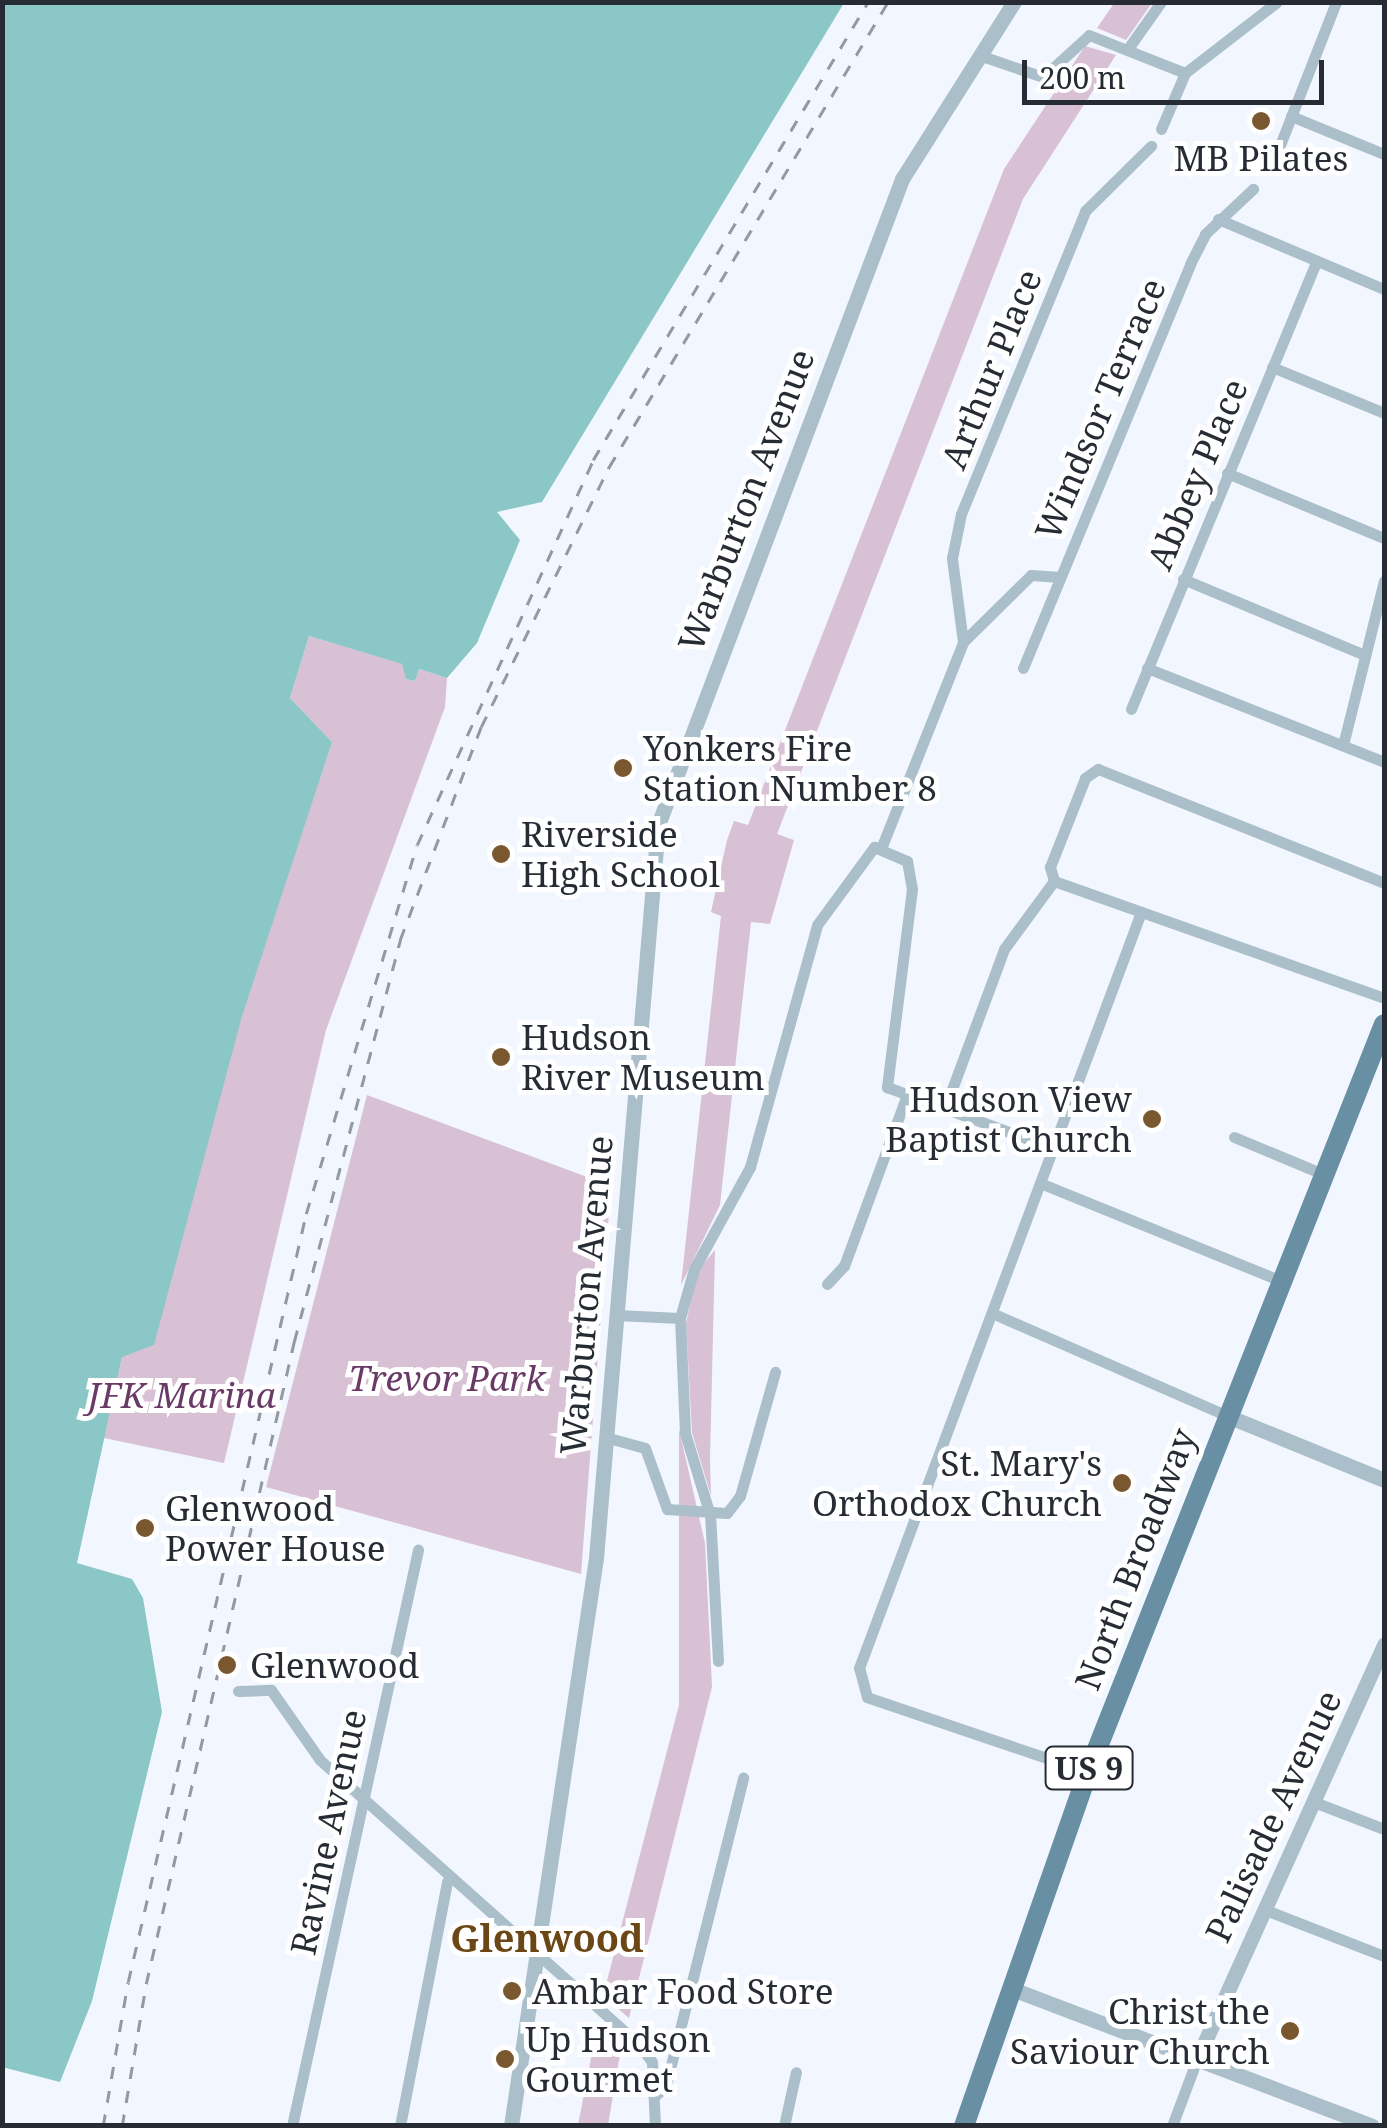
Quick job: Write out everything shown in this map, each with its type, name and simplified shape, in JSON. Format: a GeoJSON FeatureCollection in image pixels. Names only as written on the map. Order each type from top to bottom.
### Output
{"type":"FeatureCollection","features":[{"type":"Feature","properties":{"kind":"main road","name":"North Broadway"},"geometry":{"type":"LineString","coordinates":[[964,2126],[1088,1772],[1279,1280],[1323,1174],[1377,1062],[1384,1024]]}},
{"type":"Feature","properties":{"kind":"street","name":"Warburton Avenue"},"geometry":{"type":"LineString","coordinates":[[511,2126],[605,1437],[650,869],[669,786],[902,179],[1014,2]]}},
{"type":"Feature","properties":{"kind":"street"},"geometry":{"type":"LineString","coordinates":[[1126,50],[1161,2]]}},
{"type":"Feature","properties":{"kind":"street"},"geometry":{"type":"LineString","coordinates":[[1162,129],[1185,74],[1277,2]]}},
{"type":"Feature","properties":{"kind":"street"},"geometry":{"type":"LineString","coordinates":[[1271,168],[1336,2]]}},
{"type":"Feature","properties":{"kind":"street"},"geometry":{"type":"LineString","coordinates":[[979,55],[1043,76],[1082,36],[1185,74]]}},
{"type":"Feature","properties":{"kind":"street"},"geometry":{"type":"LineString","coordinates":[[1291,116],[1384,154]]}},
{"type":"Feature","properties":{"kind":"street","name":"Arthur Place"},"geometry":{"type":"LineString","coordinates":[[963,642],[952,558],[961,514],[1085,211],[1151,146]]}},
{"type":"Feature","properties":{"kind":"street","name":"Windsor Terrace"},"geometry":{"type":"LineString","coordinates":[[1023,668],[1190,264],[1218,219],[1253,188]]}},
{"type":"Feature","properties":{"kind":"street"},"geometry":{"type":"LineString","coordinates":[[1218,219],[1384,289]]}},
{"type":"Feature","properties":{"kind":"street","name":"Abbey Place"},"geometry":{"type":"LineString","coordinates":[[1131,709],[1316,261]]}},
{"type":"Feature","properties":{"kind":"street"},"geometry":{"type":"LineString","coordinates":[[1272,366],[1384,413]]}},
{"type":"Feature","properties":{"kind":"street"},"geometry":{"type":"LineString","coordinates":[[1227,472],[1384,538]]}},
{"type":"Feature","properties":{"kind":"street"},"geometry":{"type":"LineString","coordinates":[[718,1661],[710,1516],[686,1432],[680,1318],[694,1269],[750,1167],[817,925],[882,846],[963,642],[1030,576],[1060,577]]}},
{"type":"Feature","properties":{"kind":"street"},"geometry":{"type":"LineString","coordinates":[[1183,579],[1365,655]]}},
{"type":"Feature","properties":{"kind":"street"},"geometry":{"type":"LineString","coordinates":[[1342,745],[1384,581]]}},
{"type":"Feature","properties":{"kind":"street"},"geometry":{"type":"LineString","coordinates":[[1147,668],[1384,762]]}},
{"type":"Feature","properties":{"kind":"street"},"geometry":{"type":"LineString","coordinates":[[1054,880],[1050,867],[1090,771],[1384,883]]}},
{"type":"Feature","properties":{"kind":"street"},"geometry":{"type":"LineString","coordinates":[[882,846],[910,870],[912,939],[883,1068],[886,1087],[1053,1148]]}},
{"type":"Feature","properties":{"kind":"street"},"geometry":{"type":"LineString","coordinates":[[1054,880],[1384,998]]}},
{"type":"Feature","properties":{"kind":"street"},"geometry":{"type":"LineString","coordinates":[[945,1108],[1004,949],[1054,880]]}},
{"type":"Feature","properties":{"kind":"street"},"geometry":{"type":"LineString","coordinates":[[1088,1772],[860,1693],[859,1668],[1141,912]]}},
{"type":"Feature","properties":{"kind":"street"},"geometry":{"type":"LineString","coordinates":[[827,1284],[844,1266],[908,1094]]}},
{"type":"Feature","properties":{"kind":"street"},"geometry":{"type":"LineString","coordinates":[[1234,1137],[1323,1174]]}},
{"type":"Feature","properties":{"kind":"street"},"geometry":{"type":"LineString","coordinates":[[1040,1183],[1279,1280]]}},
{"type":"Feature","properties":{"kind":"street"},"geometry":{"type":"LineString","coordinates":[[992,1313],[1384,1480]]}},
{"type":"Feature","properties":{"kind":"street"},"geometry":{"type":"LineString","coordinates":[[616,1315],[680,1318]]}},
{"type":"Feature","properties":{"kind":"street"},"geometry":{"type":"LineString","coordinates":[[605,1437],[645,1448],[668,1509],[710,1516],[727,1513],[740,1496],[775,1372]]}},
{"type":"Feature","properties":{"kind":"street","name":"Ravine Avenue"},"geometry":{"type":"LineString","coordinates":[[292,2126],[418,1550]]}},
{"type":"Feature","properties":{"kind":"street","name":"Palisade Avenue"},"geometry":{"type":"LineString","coordinates":[[1172,2126],[1196,2058],[1384,1644]]}},
{"type":"Feature","properties":{"kind":"street"},"geometry":{"type":"LineString","coordinates":[[238,1690],[271,1690],[320,1760],[448,1880],[640,2046],[657,2094],[655,2126]]}},
{"type":"Feature","properties":{"kind":"street"},"geometry":{"type":"LineString","coordinates":[[657,2094],[666,2085],[742,1778]]}},
{"type":"Feature","properties":{"kind":"street"},"geometry":{"type":"LineString","coordinates":[[1314,1802],[1384,1829]]}},
{"type":"Feature","properties":{"kind":"street"},"geometry":{"type":"LineString","coordinates":[[400,2126],[448,1880]]}},
{"type":"Feature","properties":{"kind":"street"},"geometry":{"type":"LineString","coordinates":[[1263,1909],[1384,1956]]}},
{"type":"Feature","properties":{"kind":"street"},"geometry":{"type":"LineString","coordinates":[[1012,1989],[1372,2126]]}},
{"type":"Feature","properties":{"kind":"street"},"geometry":{"type":"LineString","coordinates":[[784,2126],[796,2072]]}},
{"type":"Feature","properties":{"kind":"green space"},"geometry":{"type":"Polygon","coordinates":[[[1115,2],[1152,3],[1126,40],[1097,28],[1115,2]]]}},
{"type":"Feature","properties":{"kind":"green space"},"geometry":{"type":"Polygon","coordinates":[[[1085,46],[1116,55],[1023,199],[777,834],[794,840],[770,924],[751,922],[720,1205],[681,1285],[721,916],[711,912],[727,840],[734,821],[748,825],[1004,169],[1085,46]]]}},
{"type":"Feature","properties":{"kind":"green space","name":"JFK Marina"},"geometry":{"type":"Polygon","coordinates":[[[309,636],[403,664],[406,679],[415,681],[419,669],[447,678],[445,707],[326,1030],[224,1463],[104,1438],[122,1357],[332,742],[290,698],[309,636]]]}},
{"type":"Feature","properties":{"kind":"green space","name":"Trevor Park"},"geometry":{"type":"Polygon","coordinates":[[[367,1095],[611,1186],[581,1574],[266,1487],[367,1095]]]}},
{"type":"Feature","properties":{"kind":"green space"},"geometry":{"type":"Polygon","coordinates":[[[715,1250],[711,1496],[692,1433],[686,1323],[698,1270],[715,1250]]]}},
{"type":"Feature","properties":{"kind":"green space"},"geometry":{"type":"Polygon","coordinates":[[[679,1429],[705,1543],[712,1687],[629,2018],[603,1996],[679,1705],[679,1429]]]}},
{"type":"Feature","properties":{"kind":"green space"},"geometry":{"type":"Polygon","coordinates":[[[598,2023],[622,2043],[608,2125],[578,2125],[598,2023]]]}},
{"type":"Feature","properties":{"kind":"shaded area"},"geometry":{"type":"Polygon","coordinates":[[[2,3],[844,3],[542,502],[497,512],[520,540],[477,643],[447,678],[419,669],[415,681],[406,679],[402,664],[309,636],[290,698],[332,742],[242,1016],[154,1345],[122,1357],[77,1563],[132,1579],[143,1598],[162,1712],[92,2001],[60,2082],[2,2067],[2,3]]]}},
{"type":"Feature","properties":{"kind":"railway"},"geometry":{"type":"LineString","coordinates":[[103,2126],[128,1982],[306,1214],[417,845],[593,460],[868,2]]}},
{"type":"Feature","properties":{"kind":"railway"},"geometry":{"type":"LineString","coordinates":[[122,2126],[146,1984],[294,1342],[400,940],[481,727],[609,467],[888,2]]}},
{"type":"Feature","properties":{"kind":"place","name":"MB Pilates"},"geometry":{"type":"Point","coordinates":[1261,121]}},
{"type":"Feature","properties":{"kind":"place","name":"Yonkers Fire Station Number 8"},"geometry":{"type":"Point","coordinates":[623,768]}},
{"type":"Feature","properties":{"kind":"place","name":"Riverside High School"},"geometry":{"type":"Point","coordinates":[501,854]}},
{"type":"Feature","properties":{"kind":"place","name":"Hudson River Museum"},"geometry":{"type":"Point","coordinates":[501,1057]}},
{"type":"Feature","properties":{"kind":"place","name":"Hudson View Baptist Church"},"geometry":{"type":"Point","coordinates":[1152,1119]}},
{"type":"Feature","properties":{"kind":"place","name":"St. Mary's Orthodox Church"},"geometry":{"type":"Point","coordinates":[1122,1483]}},
{"type":"Feature","properties":{"kind":"place","name":"Glenwood Power House"},"geometry":{"type":"Point","coordinates":[145,1528]}},
{"type":"Feature","properties":{"kind":"place","name":"Glenwood"},"geometry":{"type":"Point","coordinates":[227,1665]}},
{"type":"Feature","properties":{"kind":"place","name":"Ambar Food Store"},"geometry":{"type":"Point","coordinates":[512,1991]}},
{"type":"Feature","properties":{"kind":"place","name":"Christ the Saviour Church"},"geometry":{"type":"Point","coordinates":[1290,2031]}},
{"type":"Feature","properties":{"kind":"place","name":"Up Hudson Gourmet"},"geometry":{"type":"Point","coordinates":[505,2059]}},
{"type":"Feature","properties":{"kind":"district","name":"Glenwood"},"geometry":{"type":"Point","coordinates":[547,1938]}}]}
